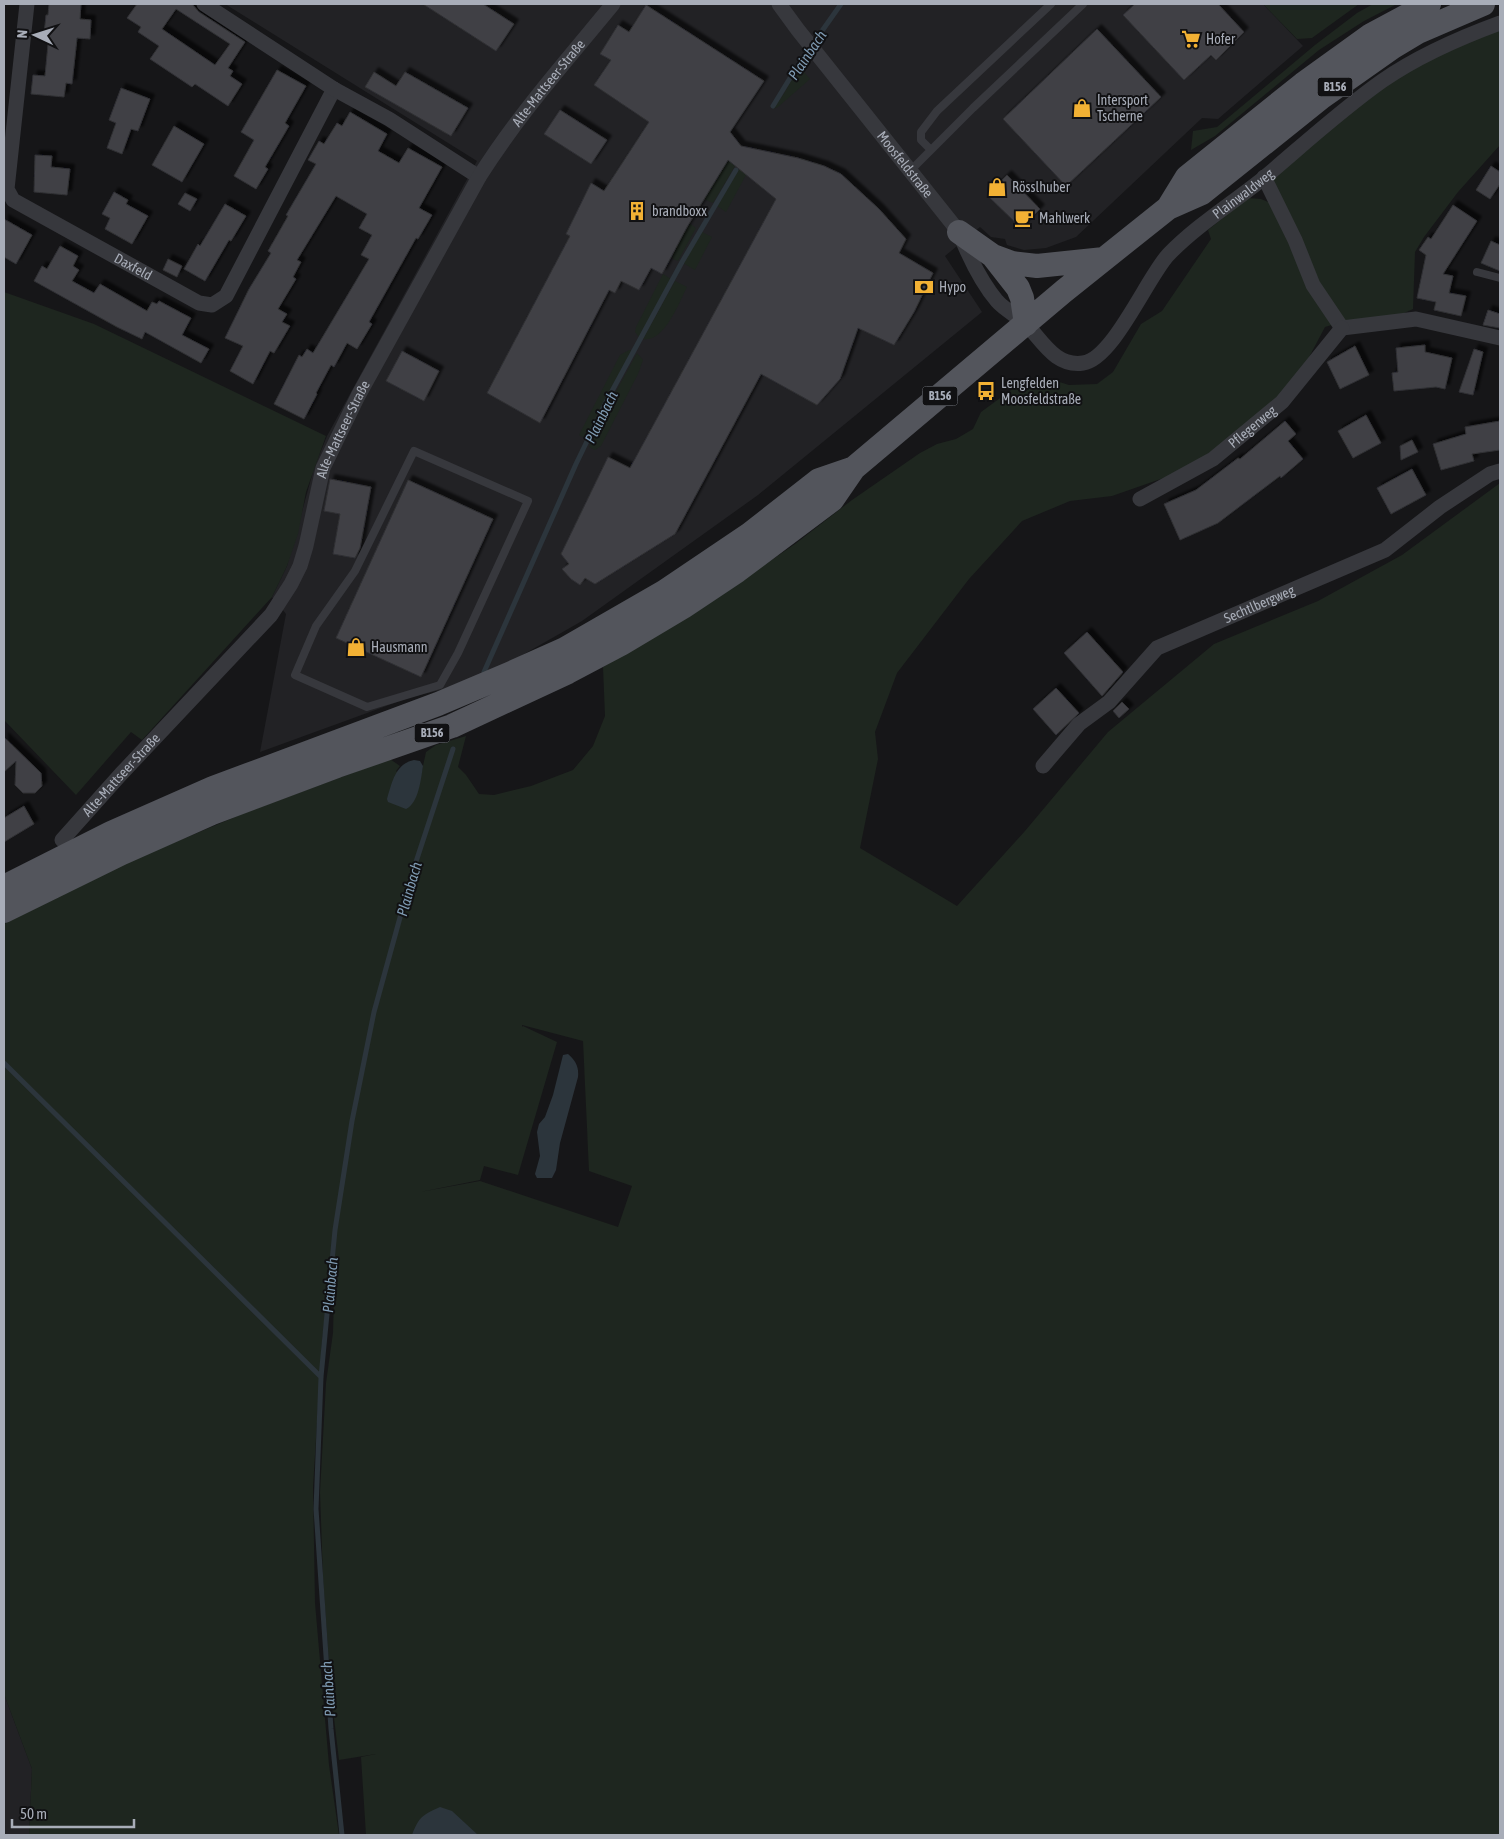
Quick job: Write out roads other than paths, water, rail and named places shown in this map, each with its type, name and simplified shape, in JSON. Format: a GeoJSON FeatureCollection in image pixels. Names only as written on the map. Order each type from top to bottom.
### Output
{"type":"FeatureCollection","features":[{"type":"Feature","properties":{"kind":"main road","name":"B156"},"geometry":{"type":"LineString","coordinates":[[1168,208],[1187,177],[1303,84],[1371,35],[1429,4]]}},
{"type":"Feature","properties":{"kind":"main road","name":"B156"},"geometry":{"type":"LineString","coordinates":[[4,911],[122,853],[212,813],[337,766],[452,726],[568,672],[675,612],[737,571],[832,500],[854,468],[1104,259],[1168,208],[1202,194],[1322,97],[1393,47],[1418,32],[1483,4]]}},
{"type":"Feature","properties":{"kind":"main road"},"geometry":{"type":"LineString","coordinates":[[960,232],[993,256],[1012,263],[1037,266],[1104,259]]}},
{"type":"Feature","properties":{"kind":"main road"},"geometry":{"type":"LineString","coordinates":[[993,256],[1018,288],[1022,298],[1026,324]]}},
{"type":"Feature","properties":{"kind":"main road","name":"B156"},"geometry":{"type":"LineString","coordinates":[[4,887],[111,833],[213,788],[438,704],[565,649],[664,592],[750,534],[819,480],[854,468]]}},
{"type":"Feature","properties":{"kind":"street","name":"Daxfeld"},"geometry":{"type":"LineString","coordinates":[[27,4],[6,189],[13,200],[200,304],[212,305],[226,296],[334,89]]}},
{"type":"Feature","properties":{"kind":"street"},"geometry":{"type":"LineString","coordinates":[[204,4],[334,89],[389,120],[478,177]]}},
{"type":"Feature","properties":{"kind":"street","name":"Alte-Mattseer-Straße"},"geometry":{"type":"LineString","coordinates":[[62,840],[120,774],[271,615],[300,566],[323,468],[358,396],[478,177],[517,121],[614,4]]}},
{"type":"Feature","properties":{"kind":"street","name":"Moosfeldstraße"},"geometry":{"type":"LineString","coordinates":[[779,4],[960,232],[972,264],[997,301],[1026,324]]}},
{"type":"Feature","properties":{"kind":"street","name":"Plainwaldweg"},"geometry":{"type":"LineString","coordinates":[[1026,324],[1052,353],[1069,363],[1085,363],[1101,354],[1115,336],[1166,257],[1184,239],[1264,177],[1331,119],[1384,80],[1471,33],[1500,23]]}},
{"type":"Feature","properties":{"kind":"street"},"geometry":{"type":"LineString","coordinates":[[1264,177],[1295,240],[1313,285],[1342,328],[1416,319],[1500,338]]}},
{"type":"Feature","properties":{"kind":"street","name":"Pflegerweg"},"geometry":{"type":"LineString","coordinates":[[1140,499],[1213,460],[1282,402],[1342,328]]}},
{"type":"Feature","properties":{"kind":"street","name":"Sechtlbergweg"},"geometry":{"type":"LineString","coordinates":[[1043,766],[1080,724],[1109,702],[1157,648],[1385,550],[1440,507],[1490,474],[1500,471]]}},
{"type":"Feature","properties":{"kind":"lane"},"geometry":{"type":"LineString","coordinates":[[931,150],[921,140],[921,132],[937,111],[1051,4]]}},
{"type":"Feature","properties":{"kind":"lane"},"geometry":{"type":"LineString","coordinates":[[911,170],[1083,4]]}},
{"type":"Feature","properties":{"kind":"lane"},"geometry":{"type":"LineString","coordinates":[[1477,272],[1500,278]]}},
{"type":"Feature","properties":{"kind":"lane"},"geometry":{"type":"LineString","coordinates":[[414,451],[528,501],[458,653],[440,685],[367,707],[295,674],[316,626],[355,571],[414,451]]}},
{"type":"Feature","properties":{"kind":"waterway","name":"Plainbach"},"geometry":{"type":"LineString","coordinates":[[773,106],[798,65],[841,4]]}},
{"type":"Feature","properties":{"kind":"waterway","name":"Plainbach"},"geometry":{"type":"LineString","coordinates":[[484,672],[576,464],[605,404],[682,262],[736,170]]}},
{"type":"Feature","properties":{"kind":"waterway","name":"Plainbach"},"geometry":{"type":"LineString","coordinates":[[342,1835],[331,1729],[316,1509],[321,1377],[335,1230],[352,1121],[374,1012],[412,874],[453,749]]}},
{"type":"Feature","properties":{"kind":"waterway"},"geometry":{"type":"LineString","coordinates":[[4,1063],[321,1377]]}},
{"type":"Feature","properties":{"kind":"place","name":"Hofer"},"geometry":{"type":"Point","coordinates":[1191,39]}},
{"type":"Feature","properties":{"kind":"place","name":"Intersport Tscherne"},"geometry":{"type":"Point","coordinates":[1082,108]}},
{"type":"Feature","properties":{"kind":"place","name":"Rösslhuber"},"geometry":{"type":"Point","coordinates":[997,187]}},
{"type":"Feature","properties":{"kind":"place","name":"brandboxx"},"geometry":{"type":"Point","coordinates":[637,211]}},
{"type":"Feature","properties":{"kind":"place","name":"Mahlwerk"},"geometry":{"type":"Point","coordinates":[1024,218]}},
{"type":"Feature","properties":{"kind":"place","name":"Hypo"},"geometry":{"type":"Point","coordinates":[924,287]}},
{"type":"Feature","properties":{"kind":"place","name":"Lengfelden Moosfeldstraße"},"geometry":{"type":"Point","coordinates":[986,391]}},
{"type":"Feature","properties":{"kind":"place","name":"Hausmann"},"geometry":{"type":"Point","coordinates":[356,647]}}]}
